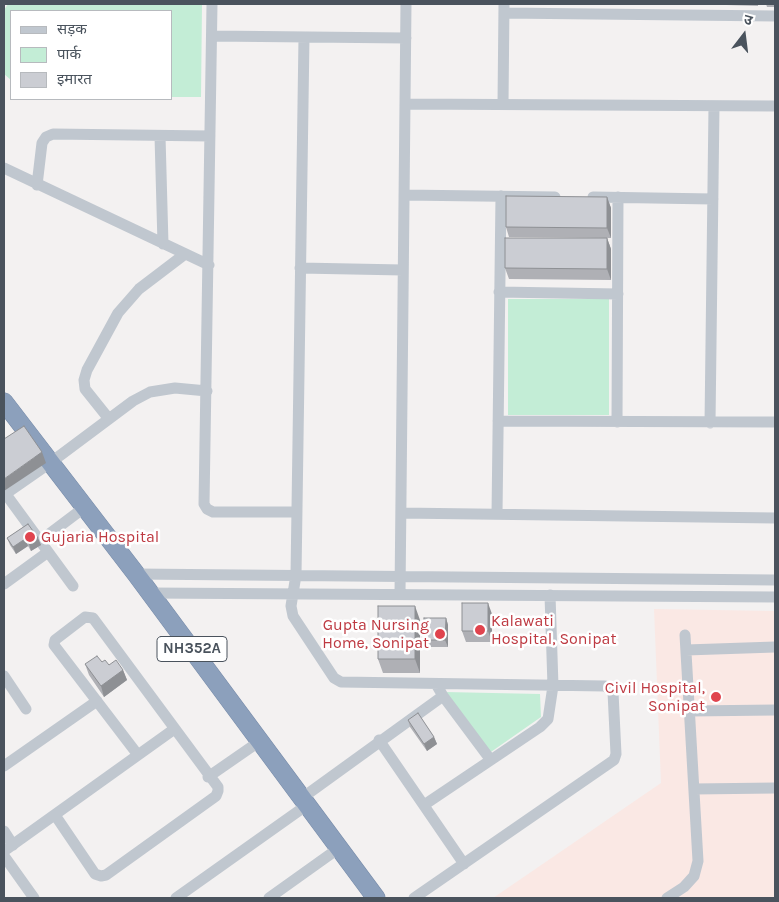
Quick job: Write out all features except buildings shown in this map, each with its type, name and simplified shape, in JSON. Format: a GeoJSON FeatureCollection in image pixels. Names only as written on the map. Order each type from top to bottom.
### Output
{"type":"FeatureCollection","features":[{"type":"Feature","properties":{"kind":"highway","name":"NH352A"},"geometry":{"type":"LineString","coordinates":[[4,402],[136,574],[376,898]]}},
{"type":"Feature","properties":{"kind":"street"},"geometry":{"type":"LineString","coordinates":[[212,4],[204,504],[207,509],[213,512],[297,512]]}},
{"type":"Feature","properties":{"kind":"street"},"geometry":{"type":"LineString","coordinates":[[400,594],[406,4]]}},
{"type":"Feature","properties":{"kind":"street"},"geometry":{"type":"LineString","coordinates":[[503,104],[504,8],[716,10],[775,16]]}},
{"type":"Feature","properties":{"kind":"street"},"geometry":{"type":"LineString","coordinates":[[212,36],[406,38]]}},
{"type":"Feature","properties":{"kind":"street"},"geometry":{"type":"LineString","coordinates":[[304,37],[296,575],[291,606],[293,616],[334,678],[349,684],[553,686],[610,688],[613,692],[616,754],[614,760],[414,898]]}},
{"type":"Feature","properties":{"kind":"street"},"geometry":{"type":"LineString","coordinates":[[405,104],[775,106]]}},
{"type":"Feature","properties":{"kind":"street"},"geometry":{"type":"LineString","coordinates":[[710,423],[714,106]]}},
{"type":"Feature","properties":{"kind":"street"},"geometry":{"type":"LineString","coordinates":[[37,185],[42,144],[46,137],[53,134],[210,136]]}},
{"type":"Feature","properties":{"kind":"street"},"geometry":{"type":"LineString","coordinates":[[160,136],[163,244]]}},
{"type":"Feature","properties":{"kind":"street"},"geometry":{"type":"LineString","coordinates":[[4,168],[209,265]]}},
{"type":"Feature","properties":{"kind":"street"},"geometry":{"type":"LineString","coordinates":[[404,195],[713,199]]}},
{"type":"Feature","properties":{"kind":"street"},"geometry":{"type":"LineString","coordinates":[[496,514],[501,196]]}},
{"type":"Feature","properties":{"kind":"street"},"geometry":{"type":"LineString","coordinates":[[617,422],[618,198]]}},
{"type":"Feature","properties":{"kind":"street"},"geometry":{"type":"LineString","coordinates":[[109,419],[85,389],[84,380],[87,370],[118,313],[139,290],[185,254]]}},
{"type":"Feature","properties":{"kind":"street"},"geometry":{"type":"LineString","coordinates":[[300,268],[403,270]]}},
{"type":"Feature","properties":{"kind":"street"},"geometry":{"type":"LineString","coordinates":[[499,292],[618,294]]}},
{"type":"Feature","properties":{"kind":"street"},"geometry":{"type":"LineString","coordinates":[[73,586],[5,494],[133,401],[150,392],[175,388],[207,391]]}},
{"type":"Feature","properties":{"kind":"street"},"geometry":{"type":"LineString","coordinates":[[498,421],[775,422]]}},
{"type":"Feature","properties":{"kind":"street"},"geometry":{"type":"LineString","coordinates":[[40,541],[85,507]]}},
{"type":"Feature","properties":{"kind":"street"},"geometry":{"type":"LineString","coordinates":[[401,513],[775,518]]}},
{"type":"Feature","properties":{"kind":"street"},"geometry":{"type":"LineString","coordinates":[[4,584],[48,552]]}},
{"type":"Feature","properties":{"kind":"street"},"geometry":{"type":"LineString","coordinates":[[136,574],[775,580]]}},
{"type":"Feature","properties":{"kind":"street"},"geometry":{"type":"LineString","coordinates":[[150,593],[775,597]]}},
{"type":"Feature","properties":{"kind":"street"},"geometry":{"type":"LineString","coordinates":[[424,804],[540,727],[548,719],[553,686],[550,595]]}},
{"type":"Feature","properties":{"kind":"street"},"geometry":{"type":"LineString","coordinates":[[55,815],[95,874],[106,875],[216,796],[218,788],[173,730],[93,618],[89,616],[54,642],[138,755]]}},
{"type":"Feature","properties":{"kind":"street"},"geometry":{"type":"LineString","coordinates":[[667,898],[684,887],[694,876],[698,861],[686,635]]}},
{"type":"Feature","properties":{"kind":"street"},"geometry":{"type":"LineString","coordinates":[[686,650],[775,647]]}},
{"type":"Feature","properties":{"kind":"street"},"geometry":{"type":"LineString","coordinates":[[4,676],[26,709]]}},
{"type":"Feature","properties":{"kind":"street"},"geometry":{"type":"LineString","coordinates":[[436,684],[490,759]]}},
{"type":"Feature","properties":{"kind":"street"},"geometry":{"type":"LineString","coordinates":[[176,898],[305,802],[379,740],[443,696]]}},
{"type":"Feature","properties":{"kind":"street"},"geometry":{"type":"LineString","coordinates":[[4,766],[96,701]]}},
{"type":"Feature","properties":{"kind":"street"},"geometry":{"type":"LineString","coordinates":[[690,711],[775,710]]}},
{"type":"Feature","properties":{"kind":"street"},"geometry":{"type":"LineString","coordinates":[[4,831],[8,848],[173,730]]}},
{"type":"Feature","properties":{"kind":"street"},"geometry":{"type":"LineString","coordinates":[[379,740],[464,864]]}},
{"type":"Feature","properties":{"kind":"street"},"geometry":{"type":"LineString","coordinates":[[208,776],[260,741]]}},
{"type":"Feature","properties":{"kind":"street"},"geometry":{"type":"LineString","coordinates":[[694,789],[775,788]]}},
{"type":"Feature","properties":{"kind":"street"},"geometry":{"type":"LineString","coordinates":[[269,898],[339,848]]}},
{"type":"Feature","properties":{"kind":"street"},"geometry":{"type":"LineString","coordinates":[[4,856],[34,898]]}},
{"type":"Feature","properties":{"kind":"shaded area","name":"Civil Hospital, Sonipat"},"geometry":{"type":"Polygon","coordinates":[[[654,609],[775,611],[775,898],[493,898],[661,783],[654,609]]]}},
{"type":"Feature","properties":{"kind":"green space"},"geometry":{"type":"Polygon","coordinates":[[[8,4],[202,4],[201,97],[172,97],[172,10],[10,10],[10,79],[4,74],[4,10],[8,4]]]}},
{"type":"Feature","properties":{"kind":"green space"},"geometry":{"type":"Polygon","coordinates":[[[508,299],[609,299],[609,415],[508,415],[508,299]]]}},
{"type":"Feature","properties":{"kind":"green space"},"geometry":{"type":"Polygon","coordinates":[[[445,692],[540,694],[541,717],[488,754],[445,692]]]}},
{"type":"Feature","properties":{"kind":"place","name":"Gujaria Hospital"},"geometry":{"type":"Point","coordinates":[30,537]}},
{"type":"Feature","properties":{"kind":"place","name":"Kalawati Hospital, Sonipat"},"geometry":{"type":"Point","coordinates":[480,630]}},
{"type":"Feature","properties":{"kind":"place","name":"Gupta Nursing Home, Sonipat"},"geometry":{"type":"Point","coordinates":[440,634]}},
{"type":"Feature","properties":{"kind":"place","name":"Civil Hospital, Sonipat"},"geometry":{"type":"Point","coordinates":[716,697]}}]}
